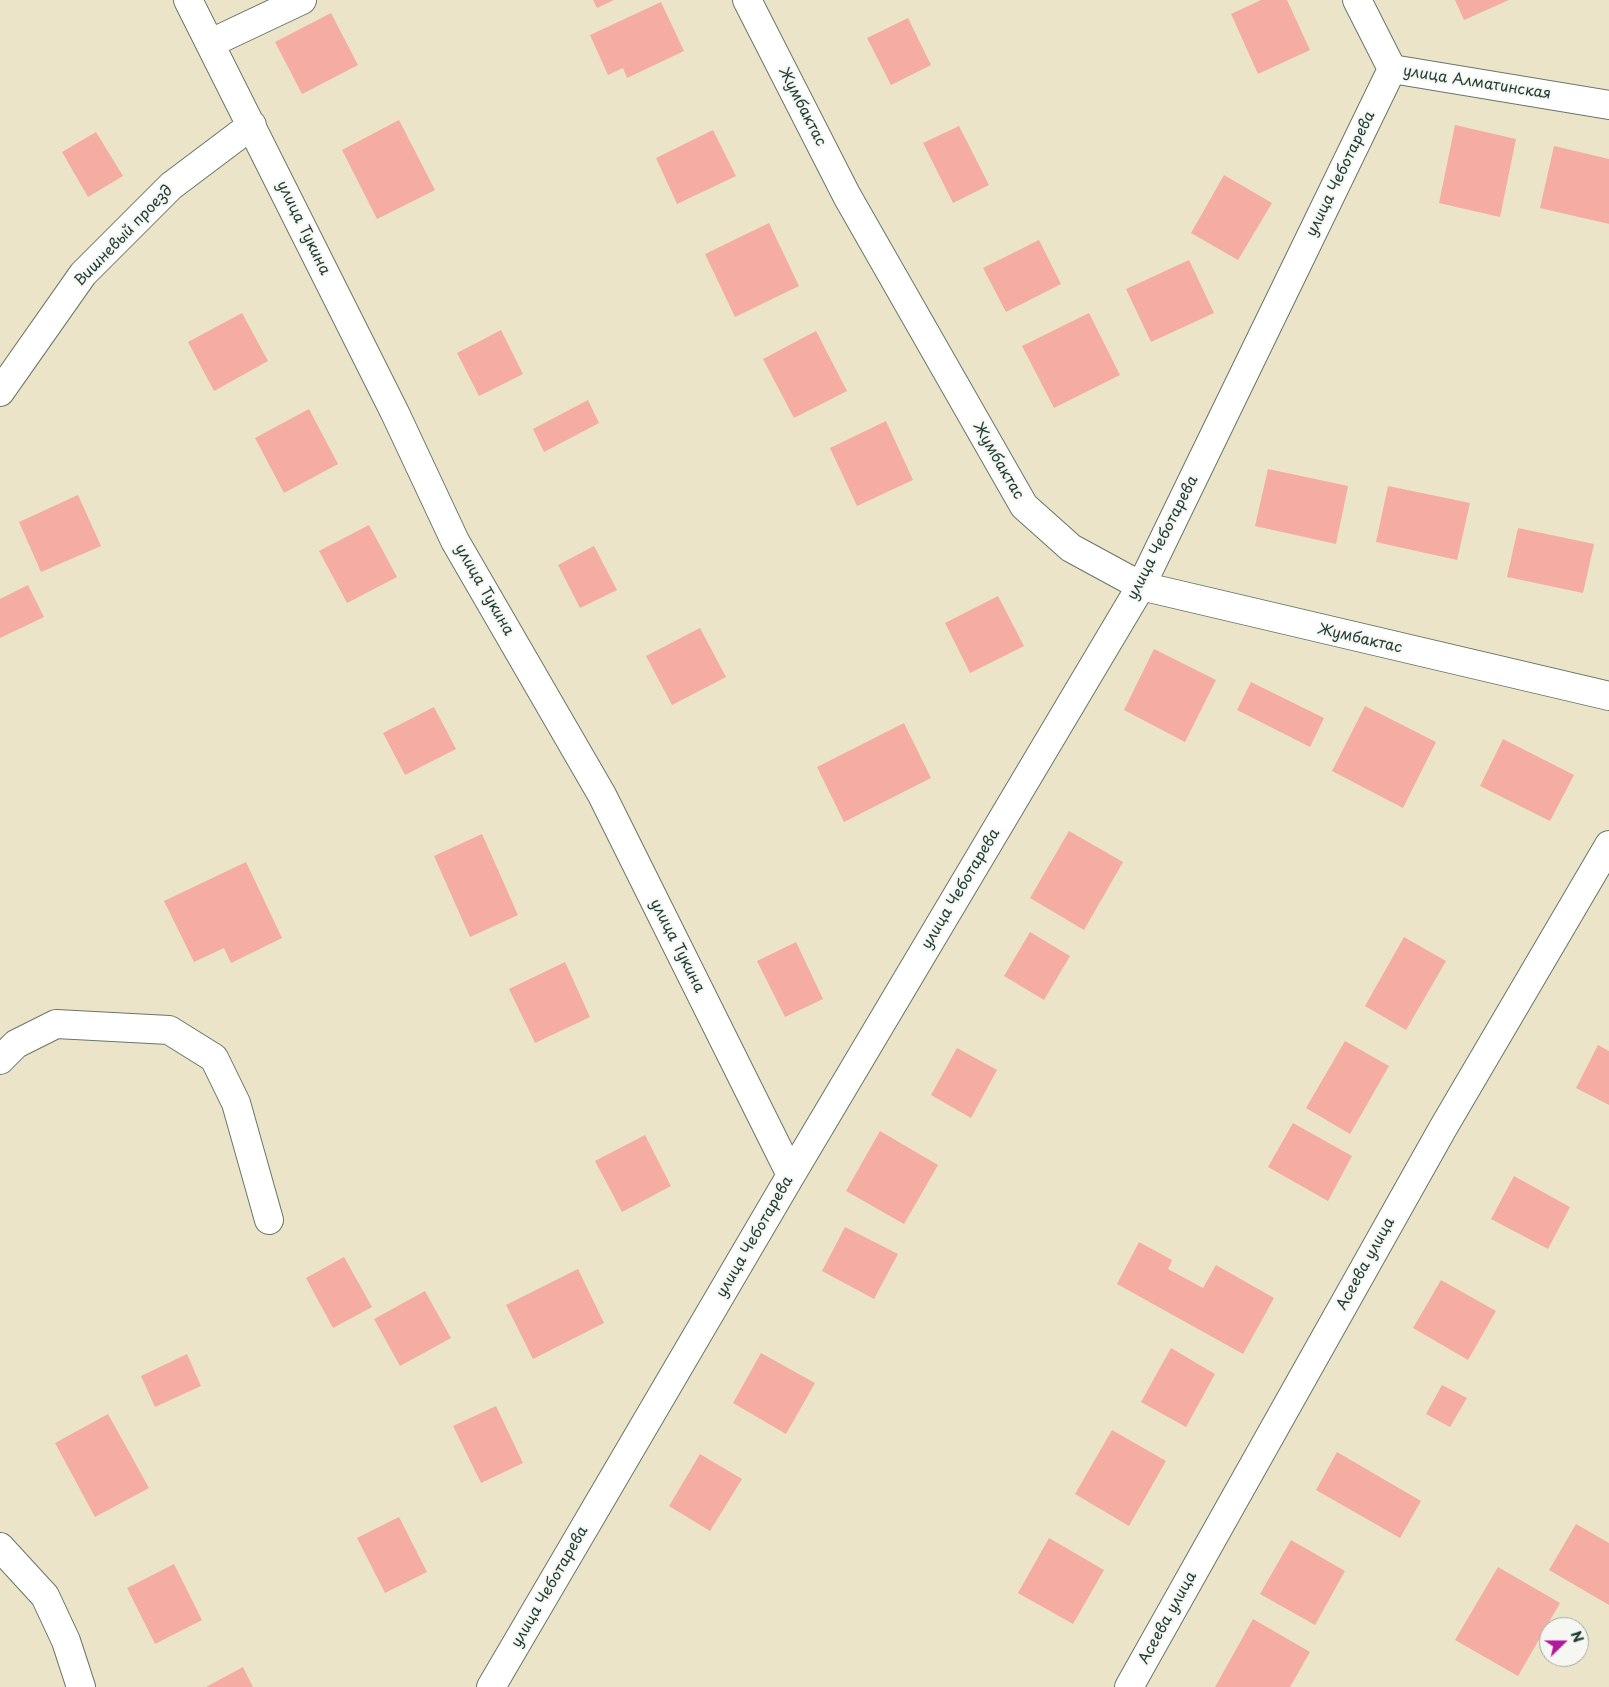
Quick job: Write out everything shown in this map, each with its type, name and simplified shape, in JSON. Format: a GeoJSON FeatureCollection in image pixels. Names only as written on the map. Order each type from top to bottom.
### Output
{"type":"FeatureCollection","features":[{"type":"Feature","properties":{"kind":"street","name":"улица Тукина"},"geometry":{"type":"LineString","coordinates":[[188,0],[395,413],[455,540],[602,795],[791,1174]]}},
{"type":"Feature","properties":{"kind":"street"},"geometry":{"type":"LineString","coordinates":[[211,43],[302,0]]}},
{"type":"Feature","properties":{"kind":"street","name":"Жумбактас"},"geometry":{"type":"LineString","coordinates":[[747,0],[847,196],[1024,506],[1071,548],[1141,586],[1609,696]]}},
{"type":"Feature","properties":{"kind":"street","name":"улица Алматинская"},"geometry":{"type":"LineString","coordinates":[[1357,0],[1392,70],[1609,105]]}},
{"type":"Feature","properties":{"kind":"street","name":"улица Чеботарева"},"geometry":{"type":"LineString","coordinates":[[491,1687],[791,1174],[1141,586],[1392,70]]}},
{"type":"Feature","properties":{"kind":"street","name":"Вишневый проезд"},"geometry":{"type":"LineString","coordinates":[[0,392],[83,274],[171,186],[252,125]]}},
{"type":"Feature","properties":{"kind":"street","name":"Асеева улица"},"geometry":{"type":"LineString","coordinates":[[1129,1687],[1443,1128],[1609,845]]}},
{"type":"Feature","properties":{"kind":"street"},"geometry":{"type":"LineString","coordinates":[[0,1060],[16,1044],[56,1024],[169,1030],[214,1058],[236,1103],[269,1220]]}},
{"type":"Feature","properties":{"kind":"street"},"geometry":{"type":"LineString","coordinates":[[0,1547],[45,1596],[66,1641],[81,1687]]}},
{"type":"Feature","properties":{"kind":"building"},"geometry":{"type":"Polygon","coordinates":[[[593,0],[614,0],[597,8],[593,0]]]}},
{"type":"Feature","properties":{"kind":"building"},"geometry":{"type":"Polygon","coordinates":[[[1261,0],[1287,0],[1310,50],[1258,74],[1231,14],[1261,0]]]}},
{"type":"Feature","properties":{"kind":"building"},"geometry":{"type":"Polygon","coordinates":[[[1455,0],[1509,0],[1464,20],[1455,0]]]}},
{"type":"Feature","properties":{"kind":"building"},"geometry":{"type":"Polygon","coordinates":[[[661,2],[684,51],[627,78],[623,68],[608,75],[590,35],[661,2]]]}},
{"type":"Feature","properties":{"kind":"building"},"geometry":{"type":"Polygon","coordinates":[[[331,13],[358,65],[302,94],[275,42],[331,13]]]}},
{"type":"Feature","properties":{"kind":"building"},"geometry":{"type":"Polygon","coordinates":[[[908,18],[931,65],[891,85],[867,38],[908,18]]]}},
{"type":"Feature","properties":{"kind":"building"},"geometry":{"type":"Polygon","coordinates":[[[399,120],[435,190],[377,219],[342,150],[399,120]]]}},
{"type":"Feature","properties":{"kind":"building"},"geometry":{"type":"Polygon","coordinates":[[[1455,125],[1516,139],[1500,217],[1439,203],[1455,125]]]}},
{"type":"Feature","properties":{"kind":"building"},"geometry":{"type":"Polygon","coordinates":[[[959,126],[989,185],[953,203],[923,143],[959,126]]]}},
{"type":"Feature","properties":{"kind":"building"},"geometry":{"type":"Polygon","coordinates":[[[713,130],[736,176],[677,204],[656,158],[713,130]]]}},
{"type":"Feature","properties":{"kind":"building"},"geometry":{"type":"Polygon","coordinates":[[[96,132],[123,176],[88,197],[62,152],[96,132]]]}},
{"type":"Feature","properties":{"kind":"building"},"geometry":{"type":"Polygon","coordinates":[[[1554,146],[1609,159],[1609,224],[1540,208],[1554,146]]]}},
{"type":"Feature","properties":{"kind":"building"},"geometry":{"type":"Polygon","coordinates":[[[1224,175],[1272,203],[1238,260],[1191,233],[1224,175]]]}},
{"type":"Feature","properties":{"kind":"building"},"geometry":{"type":"Polygon","coordinates":[[[769,223],[799,286],[735,317],[705,254],[769,223]]]}},
{"type":"Feature","properties":{"kind":"building"},"geometry":{"type":"Polygon","coordinates":[[[1039,240],[1061,284],[1006,312],[983,268],[1039,240]]]}},
{"type":"Feature","properties":{"kind":"building"},"geometry":{"type":"Polygon","coordinates":[[[1189,260],[1214,313],[1151,342],[1126,289],[1189,260]]]}},
{"type":"Feature","properties":{"kind":"building"},"geometry":{"type":"Polygon","coordinates":[[[242,313],[268,361],[214,391],[188,342],[242,313]]]}},
{"type":"Feature","properties":{"kind":"building"},"geometry":{"type":"Polygon","coordinates":[[[1089,313],[1120,375],[1054,408],[1022,346],[1089,313]]]}},
{"type":"Feature","properties":{"kind":"building"},"geometry":{"type":"Polygon","coordinates":[[[501,330],[523,374],[479,396],[457,353],[501,330]]]}},
{"type":"Feature","properties":{"kind":"building"},"geometry":{"type":"Polygon","coordinates":[[[816,331],[847,391],[794,418],[763,359],[816,331]]]}},
{"type":"Feature","properties":{"kind":"building"},"geometry":{"type":"Polygon","coordinates":[[[588,400],[599,423],[544,452],[533,429],[588,400]]]}},
{"type":"Feature","properties":{"kind":"building"},"geometry":{"type":"Polygon","coordinates":[[[309,409],[338,464],[284,493],[255,438],[309,409]]]}},
{"type":"Feature","properties":{"kind":"building"},"geometry":{"type":"Polygon","coordinates":[[[886,421],[913,480],[857,506],[830,448],[886,421]]]}},
{"type":"Feature","properties":{"kind":"building"},"geometry":{"type":"Polygon","coordinates":[[[1268,469],[1348,486],[1336,544],[1255,526],[1268,469]]]}},
{"type":"Feature","properties":{"kind":"building"},"geometry":{"type":"Polygon","coordinates":[[[1388,486],[1470,503],[1457,560],[1376,542],[1388,486]]]}},
{"type":"Feature","properties":{"kind":"building"},"geometry":{"type":"Polygon","coordinates":[[[78,495],[101,546],[41,572],[19,522],[78,495]]]}},
{"type":"Feature","properties":{"kind":"building"},"geometry":{"type":"Polygon","coordinates":[[[369,525],[397,577],[347,603],[319,551],[369,525]]]}},
{"type":"Feature","properties":{"kind":"building"},"geometry":{"type":"Polygon","coordinates":[[[1518,528],[1594,544],[1583,593],[1507,577],[1518,528]]]}},
{"type":"Feature","properties":{"kind":"building"},"geometry":{"type":"Polygon","coordinates":[[[594,546],[617,590],[580,608],[558,565],[594,546]]]}},
{"type":"Feature","properties":{"kind":"building"},"geometry":{"type":"Polygon","coordinates":[[[28,585],[44,617],[0,638],[0,599],[28,585]]]}},
{"type":"Feature","properties":{"kind":"building"},"geometry":{"type":"Polygon","coordinates":[[[998,596],[1024,646],[970,673],[945,623],[998,596]]]}},
{"type":"Feature","properties":{"kind":"building"},"geometry":{"type":"Polygon","coordinates":[[[700,628],[726,677],[672,705],[646,656],[700,628]]]}},
{"type":"Feature","properties":{"kind":"building"},"geometry":{"type":"Polygon","coordinates":[[[1154,649],[1216,680],[1185,742],[1124,710],[1154,649]]]}},
{"type":"Feature","properties":{"kind":"building"},"geometry":{"type":"Polygon","coordinates":[[[1251,682],[1324,718],[1310,747],[1237,710],[1251,682]]]}},
{"type":"Feature","properties":{"kind":"building"},"geometry":{"type":"Polygon","coordinates":[[[1365,706],[1436,742],[1403,808],[1332,771],[1365,706]]]}},
{"type":"Feature","properties":{"kind":"building"},"geometry":{"type":"Polygon","coordinates":[[[434,707],[456,749],[405,775],[383,733],[434,707]]]}},
{"type":"Feature","properties":{"kind":"building"},"geometry":{"type":"Polygon","coordinates":[[[904,723],[931,778],[844,822],[817,767],[904,723]]]}},
{"type":"Feature","properties":{"kind":"building"},"geometry":{"type":"Polygon","coordinates":[[[1503,739],[1574,775],[1550,821],[1480,786],[1503,739]]]}},
{"type":"Feature","properties":{"kind":"building"},"geometry":{"type":"Polygon","coordinates":[[[1069,831],[1123,862],[1084,930],[1030,898],[1069,831]]]}},
{"type":"Feature","properties":{"kind":"building"},"geometry":{"type":"Polygon","coordinates":[[[482,834],[518,915],[470,937],[434,856],[482,834]]]}},
{"type":"Feature","properties":{"kind":"building"},"geometry":{"type":"Polygon","coordinates":[[[246,862],[282,938],[231,963],[224,948],[194,962],[164,901],[246,862]]]}},
{"type":"Feature","properties":{"kind":"building"},"geometry":{"type":"Polygon","coordinates":[[[1030,932],[1070,956],[1044,1000],[1004,976],[1030,932]]]}},
{"type":"Feature","properties":{"kind":"building"},"geometry":{"type":"Polygon","coordinates":[[[1404,937],[1446,961],[1406,1030],[1365,1006],[1404,937]]]}},
{"type":"Feature","properties":{"kind":"building"},"geometry":{"type":"Polygon","coordinates":[[[796,942],[823,999],[785,1017],[757,961],[796,942]]]}},
{"type":"Feature","properties":{"kind":"building"},"geometry":{"type":"Polygon","coordinates":[[[565,962],[590,1017],[535,1043],[509,989],[565,962]]]}},
{"type":"Feature","properties":{"kind":"building"},"geometry":{"type":"Polygon","coordinates":[[[1345,1041],[1389,1066],[1350,1134],[1306,1108],[1345,1041]]]}},
{"type":"Feature","properties":{"kind":"building"},"geometry":{"type":"Polygon","coordinates":[[[1598,1045],[1609,1051],[1609,1105],[1576,1088],[1598,1045]]]}},
{"type":"Feature","properties":{"kind":"building"},"geometry":{"type":"Polygon","coordinates":[[[957,1048],[997,1070],[971,1118],[931,1095],[957,1048]]]}},
{"type":"Feature","properties":{"kind":"building"},"geometry":{"type":"Polygon","coordinates":[[[1293,1123],[1352,1156],[1328,1201],[1268,1167],[1293,1123]]]}},
{"type":"Feature","properties":{"kind":"building"},"geometry":{"type":"Polygon","coordinates":[[[880,1131],[938,1165],[904,1224],[846,1191],[880,1131]]]}},
{"type":"Feature","properties":{"kind":"building"},"geometry":{"type":"Polygon","coordinates":[[[645,1135],[671,1186],[622,1212],[595,1161],[645,1135]]]}},
{"type":"Feature","properties":{"kind":"building"},"geometry":{"type":"Polygon","coordinates":[[[1514,1176],[1570,1207],[1548,1249],[1491,1219],[1514,1176]]]}},
{"type":"Feature","properties":{"kind":"building"},"geometry":{"type":"Polygon","coordinates":[[[845,1227],[898,1254],[874,1299],[822,1271],[845,1227]]]}},
{"type":"Feature","properties":{"kind":"building"},"geometry":{"type":"Polygon","coordinates":[[[1139,1242],[1172,1260],[1168,1269],[1203,1288],[1216,1265],[1274,1298],[1243,1354],[1117,1284],[1139,1242]]]}},
{"type":"Feature","properties":{"kind":"building"},"geometry":{"type":"Polygon","coordinates":[[[344,1257],[372,1307],[333,1328],[306,1278],[344,1257]]]}},
{"type":"Feature","properties":{"kind":"building"},"geometry":{"type":"Polygon","coordinates":[[[578,1269],[604,1323],[533,1359],[506,1305],[578,1269]]]}},
{"type":"Feature","properties":{"kind":"building"},"geometry":{"type":"Polygon","coordinates":[[[1441,1280],[1496,1311],[1468,1360],[1413,1328],[1441,1280]]]}},
{"type":"Feature","properties":{"kind":"building"},"geometry":{"type":"Polygon","coordinates":[[[425,1291],[451,1338],[400,1366],[374,1319],[425,1291]]]}},
{"type":"Feature","properties":{"kind":"building"},"geometry":{"type":"Polygon","coordinates":[[[1171,1348],[1215,1374],[1186,1427],[1141,1402],[1171,1348]]]}},
{"type":"Feature","properties":{"kind":"building"},"geometry":{"type":"Polygon","coordinates":[[[761,1353],[815,1383],[786,1434],[733,1403],[761,1353]]]}},
{"type":"Feature","properties":{"kind":"building"},"geometry":{"type":"Polygon","coordinates":[[[187,1354],[201,1386],[155,1407],[141,1376],[187,1354]]]}},
{"type":"Feature","properties":{"kind":"building"},"geometry":{"type":"Polygon","coordinates":[[[1442,1385],[1467,1398],[1450,1427],[1426,1414],[1442,1385]]]}},
{"type":"Feature","properties":{"kind":"building"},"geometry":{"type":"Polygon","coordinates":[[[496,1406],[523,1463],[481,1483],[453,1426],[496,1406]]]}},
{"type":"Feature","properties":{"kind":"building"},"geometry":{"type":"Polygon","coordinates":[[[108,1414],[149,1488],[95,1517],[55,1443],[108,1414]]]}},
{"type":"Feature","properties":{"kind":"building"},"geometry":{"type":"Polygon","coordinates":[[[1112,1430],[1166,1461],[1129,1526],[1075,1494],[1112,1430]]]}},
{"type":"Feature","properties":{"kind":"building"},"geometry":{"type":"Polygon","coordinates":[[[1337,1452],[1421,1501],[1400,1538],[1316,1490],[1337,1452]]]}},
{"type":"Feature","properties":{"kind":"building"},"geometry":{"type":"Polygon","coordinates":[[[700,1454],[742,1479],[710,1531],[669,1506],[700,1454]]]}},
{"type":"Feature","properties":{"kind":"building"},"geometry":{"type":"Polygon","coordinates":[[[399,1517],[427,1572],[385,1593],[357,1538],[399,1517]]]}},
{"type":"Feature","properties":{"kind":"building"},"geometry":{"type":"Polygon","coordinates":[[[1576,1524],[1609,1543],[1609,1605],[1549,1570],[1576,1524]]]}},
{"type":"Feature","properties":{"kind":"building"},"geometry":{"type":"Polygon","coordinates":[[[1049,1538],[1104,1570],[1073,1624],[1018,1593],[1049,1538]]]}},
{"type":"Feature","properties":{"kind":"building"},"geometry":{"type":"Polygon","coordinates":[[[1291,1540],[1345,1571],[1315,1625],[1260,1594],[1291,1540]]]}},
{"type":"Feature","properties":{"kind":"building"},"geometry":{"type":"Polygon","coordinates":[[[174,1564],[202,1620],[155,1644],[127,1588],[174,1564]]]}},
{"type":"Feature","properties":{"kind":"building"},"geometry":{"type":"Polygon","coordinates":[[[1498,1567],[1560,1603],[1552,1617],[1539,1617],[1539,1640],[1518,1676],[1455,1640],[1498,1567]]]}},
{"type":"Feature","properties":{"kind":"building"},"geometry":{"type":"Polygon","coordinates":[[[1253,1619],[1310,1652],[1290,1687],[1215,1687],[1253,1619]]]}},
{"type":"Feature","properties":{"kind":"building"},"geometry":{"type":"Polygon","coordinates":[[[243,1667],[253,1687],[206,1687],[243,1667]]]}}]}
